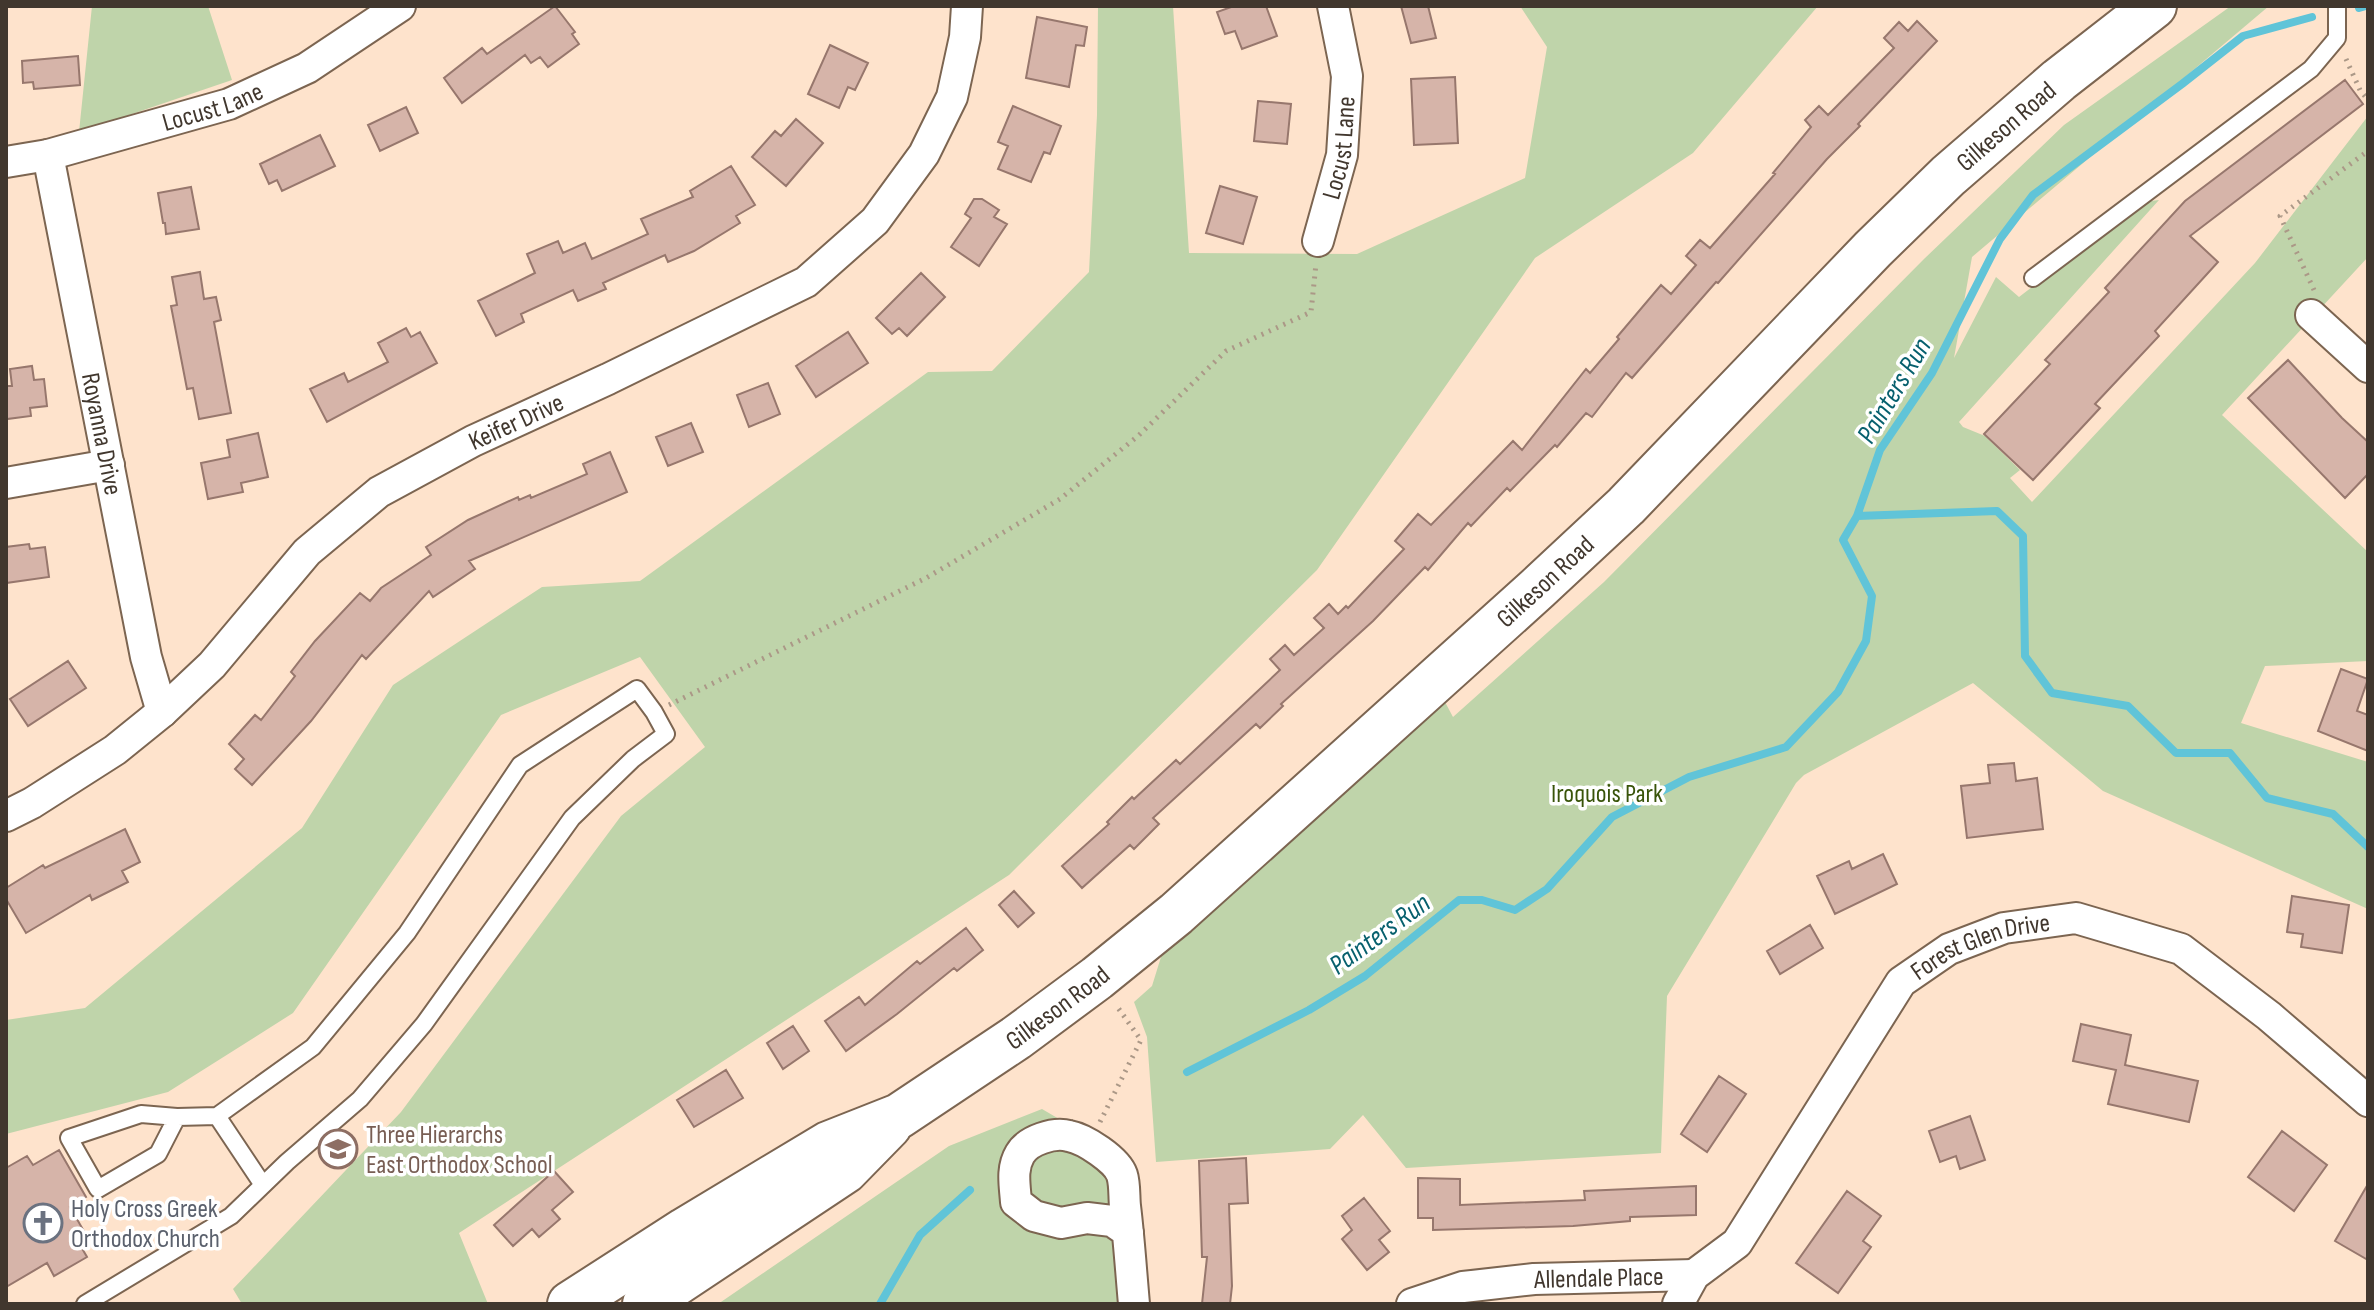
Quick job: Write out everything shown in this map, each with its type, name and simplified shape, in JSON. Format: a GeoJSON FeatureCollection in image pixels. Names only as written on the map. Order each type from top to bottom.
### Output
{"type":"FeatureCollection","features":[{"type":"Feature","properties":{"kind":"street","name":"Locust Lane"},"geometry":{"type":"LineString","coordinates":[[6,162],[48,155],[229,104],[307,68],[400,6]]}},
{"type":"Feature","properties":{"kind":"street","name":"Keifer Drive"},"geometry":{"type":"LineString","coordinates":[[6,816],[115,750],[162,712],[212,665],[307,552],[379,492],[473,441],[806,282],[875,221],[924,154],[952,97],[965,37],[967,6]]}},
{"type":"Feature","properties":{"kind":"street","name":"Locust Lane"},"geometry":{"type":"LineString","coordinates":[[1318,241],[1342,155],[1345,108],[1347,76],[1333,6]]}},
{"type":"Feature","properties":{"kind":"street","name":"Gilkeson Road"},"geometry":{"type":"LineString","coordinates":[[645,1304],[845,1171],[899,1116],[1016,1038],[1176,914],[1626,506],[1873,249],[1948,176],[2059,80],[2154,6]]}},
{"type":"Feature","properties":{"kind":"street","name":"Royanna Drive"},"geometry":{"type":"LineString","coordinates":[[48,155],[146,657],[162,712]]}},
{"type":"Feature","properties":{"kind":"street"},"geometry":{"type":"LineString","coordinates":[[2313,304],[2368,367]]}},
{"type":"Feature","properties":{"kind":"street"},"geometry":{"type":"LineString","coordinates":[[6,483],[109,465]]}},
{"type":"Feature","properties":{"kind":"street","name":"Forest Glen Drive"},"geometry":{"type":"LineString","coordinates":[[1694,1275],[1737,1243],[1901,982],[1949,949],[2004,928],[2076,918],[2181,949],[2269,1016],[2368,1101]]}},
{"type":"Feature","properties":{"kind":"street","name":"Gilkeson Road"},"geometry":{"type":"LineString","coordinates":[[570,1304],[828,1144],[899,1116]]}},
{"type":"Feature","properties":{"kind":"street"},"geometry":{"type":"LineString","coordinates":[[1128,1232],[1112,1221],[1087,1218],[1061,1223],[1034,1216],[1016,1202],[1014,1172],[1020,1154],[1031,1143],[1069,1135],[1110,1159],[1122,1174],[1128,1232],[1134,1304]]}},
{"type":"Feature","properties":{"kind":"street"},"geometry":{"type":"LineString","coordinates":[[1678,1304],[1694,1275]]}},
{"type":"Feature","properties":{"kind":"street","name":"Allendale Place"},"geometry":{"type":"LineString","coordinates":[[1412,1304],[1463,1287],[1534,1279],[1694,1275]]}},
{"type":"Feature","properties":{"kind":"lane"},"geometry":{"type":"LineString","coordinates":[[2033,278],[2311,69],[2337,38],[2337,6]]}},
{"type":"Feature","properties":{"kind":"lane"},"geometry":{"type":"LineString","coordinates":[[85,1304],[231,1216],[360,1099],[424,1024],[572,818],[633,759],[666,734],[637,689],[520,765],[407,933],[313,1047],[217,1116],[141,1114],[69,1138],[98,1189],[158,1154],[177,1117]]}},
{"type":"Feature","properties":{"kind":"lane"},"geometry":{"type":"LineString","coordinates":[[217,1116],[263,1185]]}},
{"type":"Feature","properties":{"kind":"path"},"geometry":{"type":"LineString","coordinates":[[2337,38],[2360,90],[2368,100]]}},
{"type":"Feature","properties":{"kind":"path"},"geometry":{"type":"LineString","coordinates":[[2313,304],[2280,216],[2368,151]]}},
{"type":"Feature","properties":{"kind":"path"},"geometry":{"type":"LineString","coordinates":[[654,712],[926,578],[1060,499],[1138,436],[1226,351],[1311,312],[1318,241]]}},
{"type":"Feature","properties":{"kind":"path"},"geometry":{"type":"LineString","coordinates":[[1089,1145],[1141,1040],[1097,978]]}},
{"type":"Feature","properties":{"kind":"green space"},"geometry":{"type":"Polygon","coordinates":[[[92,6],[208,6],[232,80],[79,132],[92,6]]]}},
{"type":"Feature","properties":{"kind":"green space"},"geometry":{"type":"Polygon","coordinates":[[[1098,6],[1173,6],[1189,253],[1357,254],[1525,178],[1547,47],[1520,6],[1818,6],[1693,153],[1535,258],[1317,570],[1009,875],[459,1233],[488,1304],[242,1304],[233,1289],[401,1112],[621,816],[705,747],[640,657],[501,715],[293,1013],[168,1092],[6,1134],[6,1020],[85,1008],[302,828],[393,685],[542,587],[640,581],[928,372],[992,371],[1089,272],[1097,115],[1098,6]]]}},
{"type":"Feature","properties":{"kind":"green space","name":"Iroquois Park"},"geometry":{"type":"Polygon","coordinates":[[[2231,6],[2269,6],[1972,257],[1954,358],[1996,277],[2019,297],[2143,202],[2159,200],[1959,422],[1963,427],[1985,436],[2020,470],[2010,478],[2032,502],[2255,263],[2368,116],[2368,257],[2222,415],[2368,552],[2368,661],[2265,666],[2241,723],[2368,762],[2368,909],[2103,791],[1973,683],[1804,775],[1796,783],[1667,996],[1661,1153],[1406,1168],[1363,1115],[1330,1149],[1156,1162],[1147,1037],[1134,1002],[1152,986],[1161,957],[1438,689],[1453,717],[1604,582],[1924,259],[2064,125],[2231,6]]]}},
{"type":"Feature","properties":{"kind":"green space"},"geometry":{"type":"Polygon","coordinates":[[[1042,1109],[1119,1154],[1124,1304],[718,1304],[949,1146],[1042,1109]]]}},
{"type":"Feature","properties":{"kind":"building"},"geometry":{"type":"Polygon","coordinates":[[[555,6],[575,32],[572,34],[579,44],[548,67],[540,57],[531,63],[525,55],[462,103],[444,78],[482,48],[487,54],[555,6]]]}},
{"type":"Feature","properties":{"kind":"building"},"geometry":{"type":"Polygon","coordinates":[[[1234,6],[1266,6],[1277,36],[1242,49],[1235,31],[1225,34],[1217,12],[1234,6]]]}},
{"type":"Feature","properties":{"kind":"building"},"geometry":{"type":"Polygon","coordinates":[[[1401,6],[1428,6],[1436,38],[1411,43],[1401,6]]]}},
{"type":"Feature","properties":{"kind":"building"},"geometry":{"type":"Polygon","coordinates":[[[1037,17],[1087,27],[1084,46],[1076,45],[1069,87],[1026,78],[1037,17]]]}},
{"type":"Feature","properties":{"kind":"building"},"geometry":{"type":"Polygon","coordinates":[[[1917,21],[1937,41],[1858,124],[1860,126],[1632,378],[1626,373],[1592,417],[1586,413],[1557,447],[1555,445],[1510,491],[1507,488],[1471,526],[1468,523],[1428,570],[1425,567],[1373,621],[1281,704],[1283,706],[1260,728],[1256,724],[1153,818],[1159,824],[1134,849],[1130,845],[1082,888],[1062,866],[1109,824],[1107,822],[1132,797],[1134,799],[1176,760],[1180,764],[1280,670],[1270,659],[1285,645],[1294,655],[1324,628],[1314,618],[1329,604],[1338,614],[1346,606],[1348,608],[1404,549],[1395,541],[1418,514],[1431,525],[1513,441],[1522,450],[1586,369],[1590,373],[1661,285],[1671,294],[1696,265],[1686,256],[1700,240],[1710,248],[1775,174],[1811,127],[1805,120],[1819,106],[1828,115],[1894,48],[1884,38],[1899,22],[1908,31],[1917,21]]]}},
{"type":"Feature","properties":{"kind":"building"},"geometry":{"type":"Polygon","coordinates":[[[830,45],[868,63],[855,90],[848,87],[839,108],[808,94],[830,45]]]}},
{"type":"Feature","properties":{"kind":"building"},"geometry":{"type":"Polygon","coordinates":[[[78,56],[80,85],[34,89],[33,82],[23,83],[22,61],[78,56]]]}},
{"type":"Feature","properties":{"kind":"building"},"geometry":{"type":"Polygon","coordinates":[[[1455,77],[1458,143],[1414,145],[1411,79],[1455,77]]]}},
{"type":"Feature","properties":{"kind":"building"},"geometry":{"type":"Polygon","coordinates":[[[2345,80],[2363,104],[2190,236],[2218,262],[2155,331],[2159,336],[2095,404],[2100,408],[2033,480],[1984,434],[2050,364],[2045,360],[2109,292],[2105,288],[2185,201],[2345,80]]]}},
{"type":"Feature","properties":{"kind":"building"},"geometry":{"type":"Polygon","coordinates":[[[1258,101],[1291,104],[1287,144],[1254,141],[1258,101]]]}},
{"type":"Feature","properties":{"kind":"building"},"geometry":{"type":"Polygon","coordinates":[[[1013,106],[1061,126],[1050,154],[1044,152],[1031,182],[998,169],[1008,146],[998,142],[1013,106]]]}},
{"type":"Feature","properties":{"kind":"building"},"geometry":{"type":"Polygon","coordinates":[[[406,107],[418,133],[380,151],[368,125],[406,107]]]}},
{"type":"Feature","properties":{"kind":"building"},"geometry":{"type":"Polygon","coordinates":[[[796,119],[823,143],[786,186],[752,157],[775,131],[781,136],[796,119]]]}},
{"type":"Feature","properties":{"kind":"building"},"geometry":{"type":"Polygon","coordinates":[[[320,135],[335,166],[282,191],[277,180],[269,184],[260,164],[320,135]]]}},
{"type":"Feature","properties":{"kind":"building"},"geometry":{"type":"Polygon","coordinates":[[[731,166],[755,205],[736,216],[740,223],[694,251],[668,262],[665,255],[603,283],[606,289],[578,301],[573,290],[521,314],[524,322],[496,336],[478,301],[535,273],[527,254],[558,241],[563,253],[585,243],[592,259],[648,234],[641,219],[693,197],[690,191],[731,166]]]}},
{"type":"Feature","properties":{"kind":"building"},"geometry":{"type":"Polygon","coordinates":[[[1220,186],[1257,197],[1243,244],[1206,233],[1220,186]]]}},
{"type":"Feature","properties":{"kind":"building"},"geometry":{"type":"Polygon","coordinates":[[[191,187],[199,229],[166,234],[158,193],[191,187]]]}},
{"type":"Feature","properties":{"kind":"building"},"geometry":{"type":"Polygon","coordinates":[[[974,199],[982,199],[999,210],[994,217],[1007,224],[979,266],[951,247],[971,218],[965,214],[974,199]]]}},
{"type":"Feature","properties":{"kind":"building"},"geometry":{"type":"Polygon","coordinates":[[[200,272],[204,299],[216,297],[221,320],[214,322],[231,413],[199,419],[193,388],[187,389],[171,306],[177,305],[172,277],[200,272]]]}},
{"type":"Feature","properties":{"kind":"building"},"geometry":{"type":"Polygon","coordinates":[[[921,273],[945,297],[907,336],[899,328],[892,334],[876,318],[921,273]]]}},
{"type":"Feature","properties":{"kind":"building"},"geometry":{"type":"Polygon","coordinates":[[[406,328],[411,337],[420,332],[437,363],[327,422],[310,389],[344,373],[348,382],[388,362],[378,343],[406,328]]]}},
{"type":"Feature","properties":{"kind":"building"},"geometry":{"type":"Polygon","coordinates":[[[848,332],[868,363],[816,397],[796,366],[848,332]]]}},
{"type":"Feature","properties":{"kind":"building"},"geometry":{"type":"Polygon","coordinates":[[[2288,360],[2368,442],[2368,474],[2345,498],[2248,398],[2288,360]]]}},
{"type":"Feature","properties":{"kind":"building"},"geometry":{"type":"Polygon","coordinates":[[[32,366],[34,380],[44,379],[47,406],[30,408],[31,416],[7,419],[6,386],[12,386],[10,369],[32,366]]]}},
{"type":"Feature","properties":{"kind":"building"},"geometry":{"type":"Polygon","coordinates":[[[768,383],[780,414],[749,427],[737,395],[768,383]]]}},
{"type":"Feature","properties":{"kind":"building"},"geometry":{"type":"Polygon","coordinates":[[[691,423],[703,452],[668,466],[656,437],[691,423]]]}},
{"type":"Feature","properties":{"kind":"building"},"geometry":{"type":"Polygon","coordinates":[[[258,433],[268,477],[241,483],[243,492],[208,499],[201,463],[230,457],[227,440],[258,433]]]}},
{"type":"Feature","properties":{"kind":"building"},"geometry":{"type":"Polygon","coordinates":[[[610,452],[627,492],[469,561],[475,569],[433,597],[429,591],[366,659],[362,655],[311,721],[252,785],[235,769],[244,759],[229,744],[255,715],[261,720],[295,676],[291,672],[315,641],[360,593],[370,601],[381,588],[431,555],[426,547],[468,520],[518,497],[519,500],[530,495],[531,498],[587,474],[583,464],[610,452]]]}},
{"type":"Feature","properties":{"kind":"building"},"geometry":{"type":"Polygon","coordinates":[[[29,544],[30,549],[45,547],[49,577],[6,583],[6,547],[29,544]]]}},
{"type":"Feature","properties":{"kind":"building"},"geometry":{"type":"Polygon","coordinates":[[[68,661],[86,688],[28,726],[10,699],[68,661]]]}},
{"type":"Feature","properties":{"kind":"building"},"geometry":{"type":"Polygon","coordinates":[[[2341,669],[2368,679],[2357,711],[2368,715],[2368,751],[2318,731],[2341,669]]]}},
{"type":"Feature","properties":{"kind":"building"},"geometry":{"type":"Polygon","coordinates":[[[2014,763],[2016,781],[2037,778],[2043,829],[1967,838],[1961,786],[1990,783],[1988,765],[2014,763]]]}},
{"type":"Feature","properties":{"kind":"building"},"geometry":{"type":"Polygon","coordinates":[[[125,829],[140,862],[122,871],[128,882],[92,900],[90,895],[26,933],[6,899],[6,888],[43,865],[45,868],[125,829]]]}},
{"type":"Feature","properties":{"kind":"building"},"geometry":{"type":"Polygon","coordinates":[[[1883,854],[1897,884],[1835,914],[1817,876],[1849,861],[1852,869],[1883,854]]]}},
{"type":"Feature","properties":{"kind":"building"},"geometry":{"type":"Polygon","coordinates":[[[1014,891],[1034,913],[1018,927],[999,905],[1014,891]]]}},
{"type":"Feature","properties":{"kind":"building"},"geometry":{"type":"Polygon","coordinates":[[[2292,896],[2349,905],[2342,953],[2301,947],[2303,934],[2287,932],[2292,896]]]}},
{"type":"Feature","properties":{"kind":"building"},"geometry":{"type":"Polygon","coordinates":[[[1810,925],[1823,948],[1780,974],[1767,951],[1810,925]]]}},
{"type":"Feature","properties":{"kind":"building"},"geometry":{"type":"Polygon","coordinates":[[[966,928],[983,950],[957,971],[954,968],[846,1051],[825,1021],[859,997],[865,1005],[917,961],[920,964],[966,928]]]}},
{"type":"Feature","properties":{"kind":"building"},"geometry":{"type":"Polygon","coordinates":[[[2081,1024],[2131,1035],[2125,1065],[2198,1081],[2189,1122],[2108,1104],[2116,1070],[2073,1061],[2081,1024]]]}},
{"type":"Feature","properties":{"kind":"building"},"geometry":{"type":"Polygon","coordinates":[[[793,1026],[809,1051],[783,1069],[767,1043],[793,1026]]]}},
{"type":"Feature","properties":{"kind":"building"},"geometry":{"type":"Polygon","coordinates":[[[726,1070],[743,1098],[694,1127],[677,1100],[726,1070]]]}},
{"type":"Feature","properties":{"kind":"building"},"geometry":{"type":"Polygon","coordinates":[[[1719,1076],[1746,1094],[1707,1152],[1681,1134],[1719,1076]]]}},
{"type":"Feature","properties":{"kind":"building"},"geometry":{"type":"Polygon","coordinates":[[[1970,1116],[1985,1160],[1960,1169],[1956,1156],[1940,1162],[1929,1131],[1970,1116]]]}},
{"type":"Feature","properties":{"kind":"building"},"geometry":{"type":"Polygon","coordinates":[[[2282,1131],[2327,1165],[2294,1211],[2248,1177],[2282,1131]]]}},
{"type":"Feature","properties":{"kind":"building","name":"Holy Cross Greek Orthodox Church"},"geometry":{"type":"Polygon","coordinates":[[[59,1150],[86,1197],[70,1207],[89,1240],[80,1245],[87,1257],[54,1276],[47,1263],[6,1287],[6,1168],[27,1156],[33,1165],[59,1150]]]}},
{"type":"Feature","properties":{"kind":"building"},"geometry":{"type":"Polygon","coordinates":[[[1246,1158],[1248,1203],[1229,1204],[1230,1304],[1202,1304],[1207,1257],[1202,1257],[1199,1161],[1246,1158]]]}},
{"type":"Feature","properties":{"kind":"building"},"geometry":{"type":"Polygon","coordinates":[[[554,1171],[573,1192],[552,1210],[560,1219],[539,1237],[532,1229],[513,1246],[494,1225],[554,1171]]]}},
{"type":"Feature","properties":{"kind":"building"},"geometry":{"type":"Polygon","coordinates":[[[1418,1178],[1460,1179],[1460,1205],[1585,1200],[1584,1191],[1696,1186],[1696,1215],[1630,1217],[1630,1221],[1573,1226],[1433,1230],[1433,1218],[1418,1218],[1418,1178]]]}},
{"type":"Feature","properties":{"kind":"building"},"geometry":{"type":"Polygon","coordinates":[[[2368,1184],[2368,1260],[2335,1241],[2368,1184]]]}},
{"type":"Feature","properties":{"kind":"building"},"geometry":{"type":"Polygon","coordinates":[[[1847,1191],[1881,1216],[1863,1241],[1871,1247],[1838,1293],[1796,1263],[1847,1191]]]}},
{"type":"Feature","properties":{"kind":"building"},"geometry":{"type":"Polygon","coordinates":[[[1364,1198],[1390,1231],[1379,1240],[1389,1252],[1367,1270],[1342,1239],[1352,1230],[1342,1216],[1364,1198]]]}},
{"type":"Feature","properties":{"kind":"waterway","name":"Painters Run"},"geometry":{"type":"LineString","coordinates":[[2359,8],[2366,6]]}},
{"type":"Feature","properties":{"kind":"waterway","name":"Painters Run"},"geometry":{"type":"LineString","coordinates":[[1187,1072],[1309,1010],[1365,976],[1459,900],[1482,900],[1515,910],[1547,889],[1612,817],[1689,777],[1786,747],[1838,692],[1866,641],[1872,596],[1843,540],[1857,516],[1880,450],[1932,373],[2000,239],[2033,195],[2243,36],[2312,17]]}},
{"type":"Feature","properties":{"kind":"waterway"},"geometry":{"type":"LineString","coordinates":[[1857,516],[1997,511],[2023,536],[2025,656],[2052,693],[2128,706],[2176,753],[2230,753],[2267,798],[2333,814],[2368,847]]}},
{"type":"Feature","properties":{"kind":"waterway","name":"Painters Run"},"geometry":{"type":"LineString","coordinates":[[880,1304],[920,1235],[970,1190]]}},
{"type":"Feature","properties":{"kind":"place","name":"Three Hierarchs East Orthodox School"},"geometry":{"type":"Point","coordinates":[338,1149]}},
{"type":"Feature","properties":{"kind":"place","name":"Holy Cross Greek Orthodox Church"},"geometry":{"type":"Point","coordinates":[43,1223]}}]}
